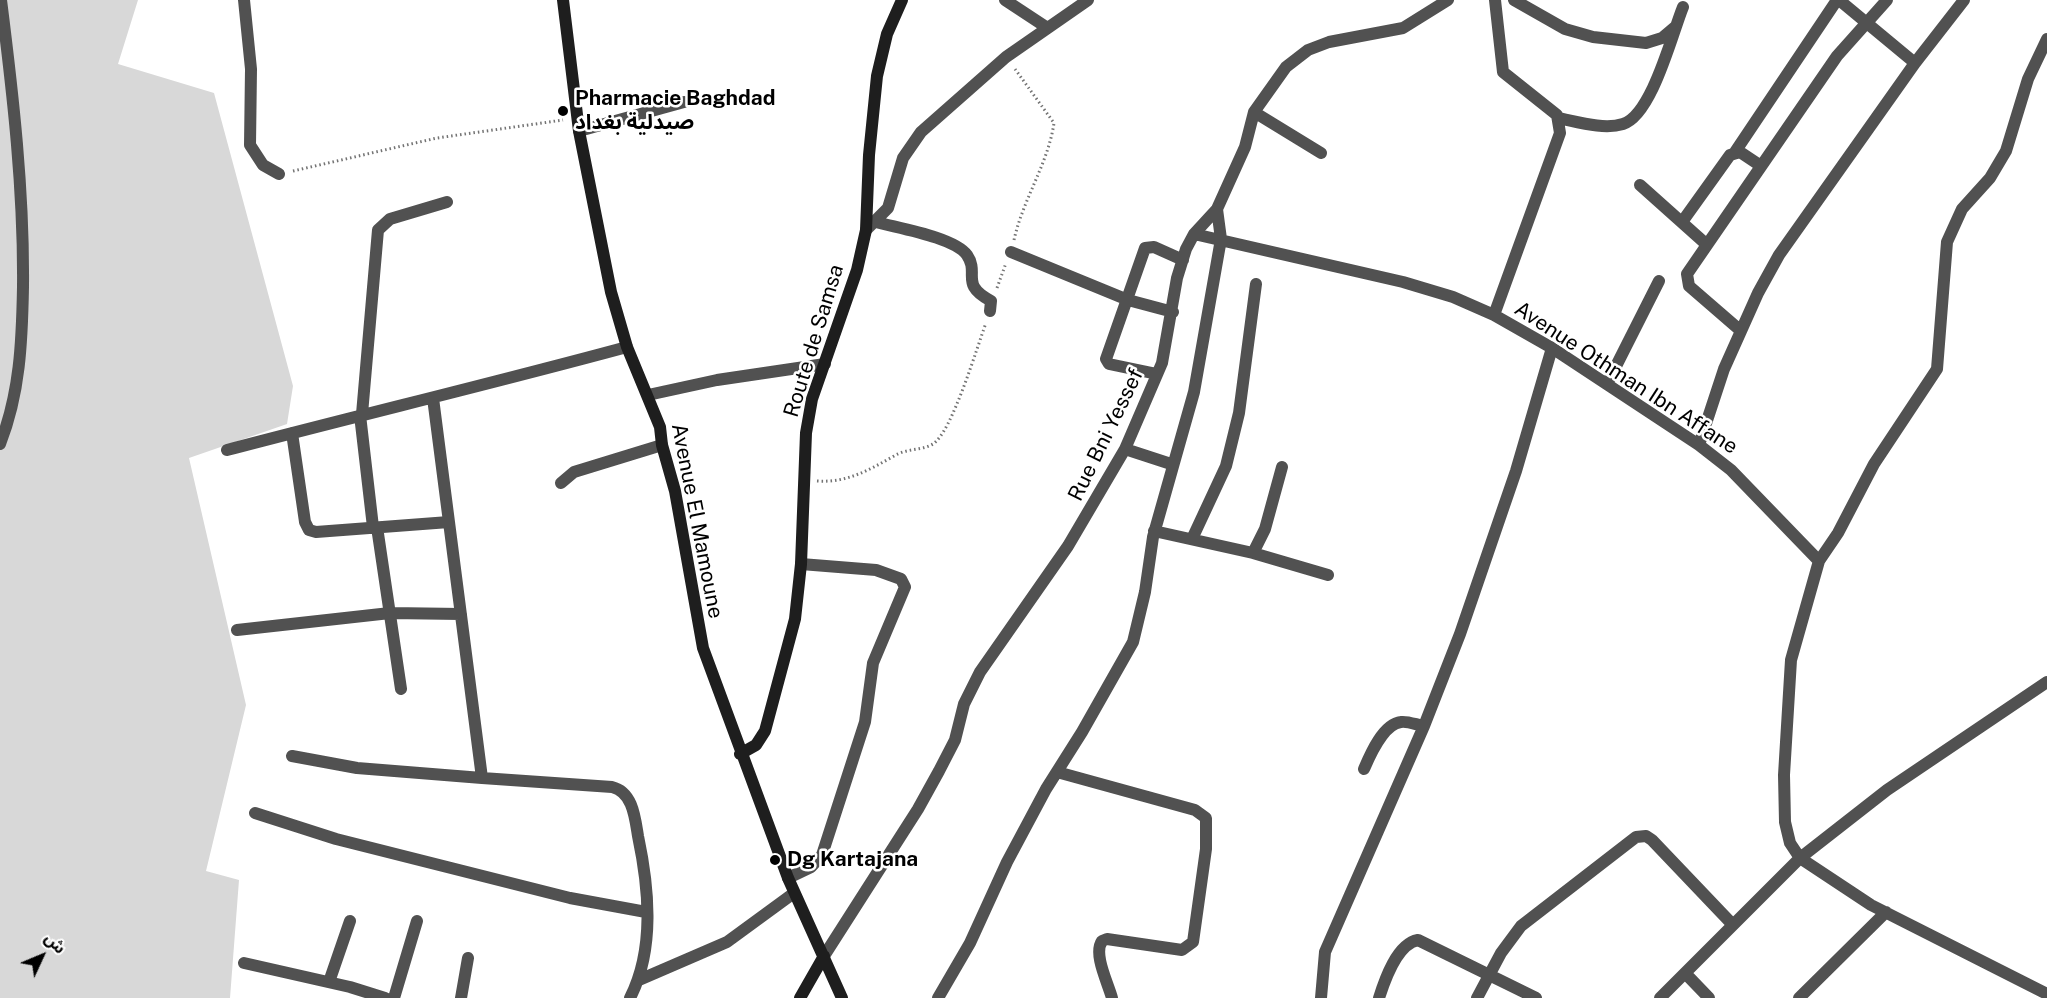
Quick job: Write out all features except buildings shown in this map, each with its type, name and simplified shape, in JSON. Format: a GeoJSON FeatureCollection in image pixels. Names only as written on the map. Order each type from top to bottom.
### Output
{"type":"FeatureCollection","features":[{"type":"Feature","properties":{"kind":"street"},"geometry":{"type":"LineString","coordinates":[[0,444],[15,399],[21,362],[23,251],[21,183],[1,0]]}},
{"type":"Feature","properties":{"kind":"street"},"geometry":{"type":"LineString","coordinates":[[244,0],[251,69],[250,145],[263,165],[279,174]]}},
{"type":"Feature","properties":{"kind":"street","name":"Avenue El Mamoune"},"geometry":{"type":"LineString","coordinates":[[563,0],[579,131],[611,292],[627,347],[660,427],[662,445],[675,491],[703,648],[740,754],[788,878],[842,998]]}},
{"type":"Feature","properties":{"kind":"street","name":"Route de Samsa"},"geometry":{"type":"LineString","coordinates":[[740,754],[756,745],[765,731],[795,619],[801,564],[803,480],[812,399],[871,226],[869,155],[877,76],[886,34],[902,0]]}},
{"type":"Feature","properties":{"kind":"street"},"geometry":{"type":"LineString","coordinates":[[1005,0],[1046,27]]}},
{"type":"Feature","properties":{"kind":"street"},"geometry":{"type":"LineString","coordinates":[[871,226],[888,208],[903,158],[921,132],[1006,57],[1046,27],[1088,0]]}},
{"type":"Feature","properties":{"kind":"street","name":"Rue Bni Yessef"},"geometry":{"type":"LineString","coordinates":[[824,956],[918,809],[939,771],[955,740],[964,704],[980,672],[1068,546],[1125,449],[1157,374],[1173,312],[1182,260],[1194,234],[1217,209],[1245,147],[1254,112],[1286,67],[1308,50],[1329,42],[1403,28],[1448,0]]}},
{"type":"Feature","properties":{"kind":"street"},"geometry":{"type":"LineString","coordinates":[[1494,315],[1558,142],[1558,118],[1548,106],[1520,88],[1503,72],[1495,0]]}},
{"type":"Feature","properties":{"kind":"street"},"geometry":{"type":"LineString","coordinates":[[1514,0],[1564,29],[1593,37],[1646,43],[1662,38],[1675,27]]}},
{"type":"Feature","properties":{"kind":"street"},"geometry":{"type":"LineString","coordinates":[[1682,222],[1725,160],[1735,152],[1838,0],[1915,63]]}},
{"type":"Feature","properties":{"kind":"street"},"geometry":{"type":"LineString","coordinates":[[1741,332],[1707,304],[1686,281],[1692,265],[1837,56],[1887,0]]}},
{"type":"Feature","properties":{"kind":"street"},"geometry":{"type":"LineString","coordinates":[[1699,445],[1724,369],[1779,255],[1915,63],[1964,0]]}},
{"type":"Feature","properties":{"kind":"street"},"geometry":{"type":"LineString","coordinates":[[1558,118],[1616,125],[1629,121],[1644,103],[1660,70],[1683,7]]}},
{"type":"Feature","properties":{"kind":"street"},"geometry":{"type":"LineString","coordinates":[[2047,39],[2028,79],[2006,151],[1990,178],[1962,209],[1947,242],[1937,369],[1874,464],[1838,533],[1819,561],[1799,626],[1789,677],[1784,775],[1785,822],[1790,843],[1800,858],[1871,905],[2047,994]]}},
{"type":"Feature","properties":{"kind":"street"},"geometry":{"type":"LineString","coordinates":[[579,131],[684,102]]}},
{"type":"Feature","properties":{"kind":"street"},"geometry":{"type":"LineString","coordinates":[[1254,112],[1321,153]]}},
{"type":"Feature","properties":{"kind":"street"},"geometry":{"type":"LineString","coordinates":[[1735,152],[1740,152],[1761,166]]}},
{"type":"Feature","properties":{"kind":"street"},"geometry":{"type":"LineString","coordinates":[[1640,185],[1706,244]]}},
{"type":"Feature","properties":{"kind":"street"},"geometry":{"type":"LineString","coordinates":[[401,689],[375,527],[361,415],[378,230],[390,219],[447,202]]}},
{"type":"Feature","properties":{"kind":"street"},"geometry":{"type":"LineString","coordinates":[[938,998],[970,943],[1007,862],[1133,642],[1145,592],[1154,531],[1171,464],[1194,392],[1221,239],[1217,209]]}},
{"type":"Feature","properties":{"kind":"street"},"geometry":{"type":"LineString","coordinates":[[871,226],[946,242],[965,252],[969,258],[971,283],[979,294],[991,301],[990,311]]}},
{"type":"Feature","properties":{"kind":"street","name":"Avenue Othman Ibn Affane"},"geometry":{"type":"LineString","coordinates":[[1194,234],[1403,282],[1453,297],[1494,315],[1552,348],[1699,445],[1731,470],[1819,561]]}},
{"type":"Feature","properties":{"kind":"street"},"geometry":{"type":"LineString","coordinates":[[1157,374],[1106,362],[1147,247],[1154,247],[1182,260]]}},
{"type":"Feature","properties":{"kind":"street"},"geometry":{"type":"LineString","coordinates":[[1011,252],[1128,300],[1173,312]]}},
{"type":"Feature","properties":{"kind":"street"},"geometry":{"type":"LineString","coordinates":[[1607,384],[1659,281]]}},
{"type":"Feature","properties":{"kind":"street"},"geometry":{"type":"LineString","coordinates":[[1192,539],[1226,466],[1239,413],[1256,284]]}},
{"type":"Feature","properties":{"kind":"street"},"geometry":{"type":"LineString","coordinates":[[227,450],[627,347]]}},
{"type":"Feature","properties":{"kind":"street"},"geometry":{"type":"LineString","coordinates":[[1321,998],[1325,952],[1424,726],[1460,634],[1512,481],[1552,348]]}},
{"type":"Feature","properties":{"kind":"street"},"geometry":{"type":"LineString","coordinates":[[648,395],[717,380],[825,364]]}},
{"type":"Feature","properties":{"kind":"street"},"geometry":{"type":"LineString","coordinates":[[433,398],[482,778]]}},
{"type":"Feature","properties":{"kind":"street"},"geometry":{"type":"LineString","coordinates":[[292,433],[305,522],[309,530],[316,532],[449,522]]}},
{"type":"Feature","properties":{"kind":"street"},"geometry":{"type":"LineString","coordinates":[[561,483],[574,472],[662,445]]}},
{"type":"Feature","properties":{"kind":"street"},"geometry":{"type":"LineString","coordinates":[[1125,449],[1171,464]]}},
{"type":"Feature","properties":{"kind":"street"},"geometry":{"type":"LineString","coordinates":[[1253,553],[1265,529],[1282,467]]}},
{"type":"Feature","properties":{"kind":"street"},"geometry":{"type":"LineString","coordinates":[[1154,531],[1253,553],[1328,575]]}},
{"type":"Feature","properties":{"kind":"street"},"geometry":{"type":"LineString","coordinates":[[788,878],[811,867],[824,851],[865,722],[873,663],[905,587],[901,579],[887,572],[801,564]]}},
{"type":"Feature","properties":{"kind":"street"},"geometry":{"type":"LineString","coordinates":[[237,630],[390,613],[461,614]]}},
{"type":"Feature","properties":{"kind":"street"},"geometry":{"type":"LineString","coordinates":[[1660,998],[1800,858],[1887,790],[2047,682]]}},
{"type":"Feature","properties":{"kind":"street"},"geometry":{"type":"LineString","coordinates":[[1364,769],[1380,740],[1393,725],[1403,722],[1424,726]]}},
{"type":"Feature","properties":{"kind":"street"},"geometry":{"type":"LineString","coordinates":[[292,756],[357,768],[612,787],[622,792],[631,806],[647,876],[639,981],[630,998]]}},
{"type":"Feature","properties":{"kind":"street"},"geometry":{"type":"LineString","coordinates":[[1057,772],[1195,810],[1206,818],[1206,849],[1193,942],[1182,950],[1107,939],[1102,941],[1099,946],[1102,966],[1112,998]]}},
{"type":"Feature","properties":{"kind":"street"},"geometry":{"type":"LineString","coordinates":[[255,813],[336,839],[570,898],[646,912]]}},
{"type":"Feature","properties":{"kind":"street"},"geometry":{"type":"LineString","coordinates":[[1477,998],[1492,974],[1501,953],[1521,926],[1636,837],[1646,836],[1652,840],[1733,925]]}},
{"type":"Feature","properties":{"kind":"street"},"geometry":{"type":"LineString","coordinates":[[639,981],[727,942],[794,893]]}},
{"type":"Feature","properties":{"kind":"street"},"geometry":{"type":"LineString","coordinates":[[1799,998],[1886,912]]}},
{"type":"Feature","properties":{"kind":"street"},"geometry":{"type":"LineString","coordinates":[[329,982],[350,921]]}},
{"type":"Feature","properties":{"kind":"street"},"geometry":{"type":"LineString","coordinates":[[394,998],[417,921]]}},
{"type":"Feature","properties":{"kind":"street"},"geometry":{"type":"LineString","coordinates":[[1379,998],[1402,949],[1411,941],[1418,940],[1492,974],[1536,998]]}},
{"type":"Feature","properties":{"kind":"street"},"geometry":{"type":"LineString","coordinates":[[800,998],[824,956]]}},
{"type":"Feature","properties":{"kind":"street"},"geometry":{"type":"LineString","coordinates":[[461,998],[468,958]]}},
{"type":"Feature","properties":{"kind":"street"},"geometry":{"type":"LineString","coordinates":[[244,963],[329,982],[385,998]]}},
{"type":"Feature","properties":{"kind":"street"},"geometry":{"type":"LineString","coordinates":[[1685,973],[1709,998]]}},
{"type":"Feature","properties":{"kind":"path"},"geometry":{"type":"LineString","coordinates":[[1006,57],[1045,111]]}},
{"type":"Feature","properties":{"kind":"path"},"geometry":{"type":"LineString","coordinates":[[279,174],[437,138],[577,118]]}},
{"type":"Feature","properties":{"kind":"path"},"geometry":{"type":"LineString","coordinates":[[803,480],[849,478],[865,473],[894,455]]}},
{"type":"Feature","properties":{"kind":"shaded area"},"geometry":{"type":"Polygon","coordinates":[[[0,0],[138,0],[118,64],[214,93],[293,386],[287,424],[189,458],[246,705],[206,871],[239,880],[230,998],[0,998],[0,0]]]}},
{"type":"Feature","properties":{"kind":"place","name":"Pharmacie Baghdad صيدلية بغداد"},"geometry":{"type":"Point","coordinates":[563,111]}},
{"type":"Feature","properties":{"kind":"place","name":"Dg Kartajana"},"geometry":{"type":"Point","coordinates":[775,860]}}]}
